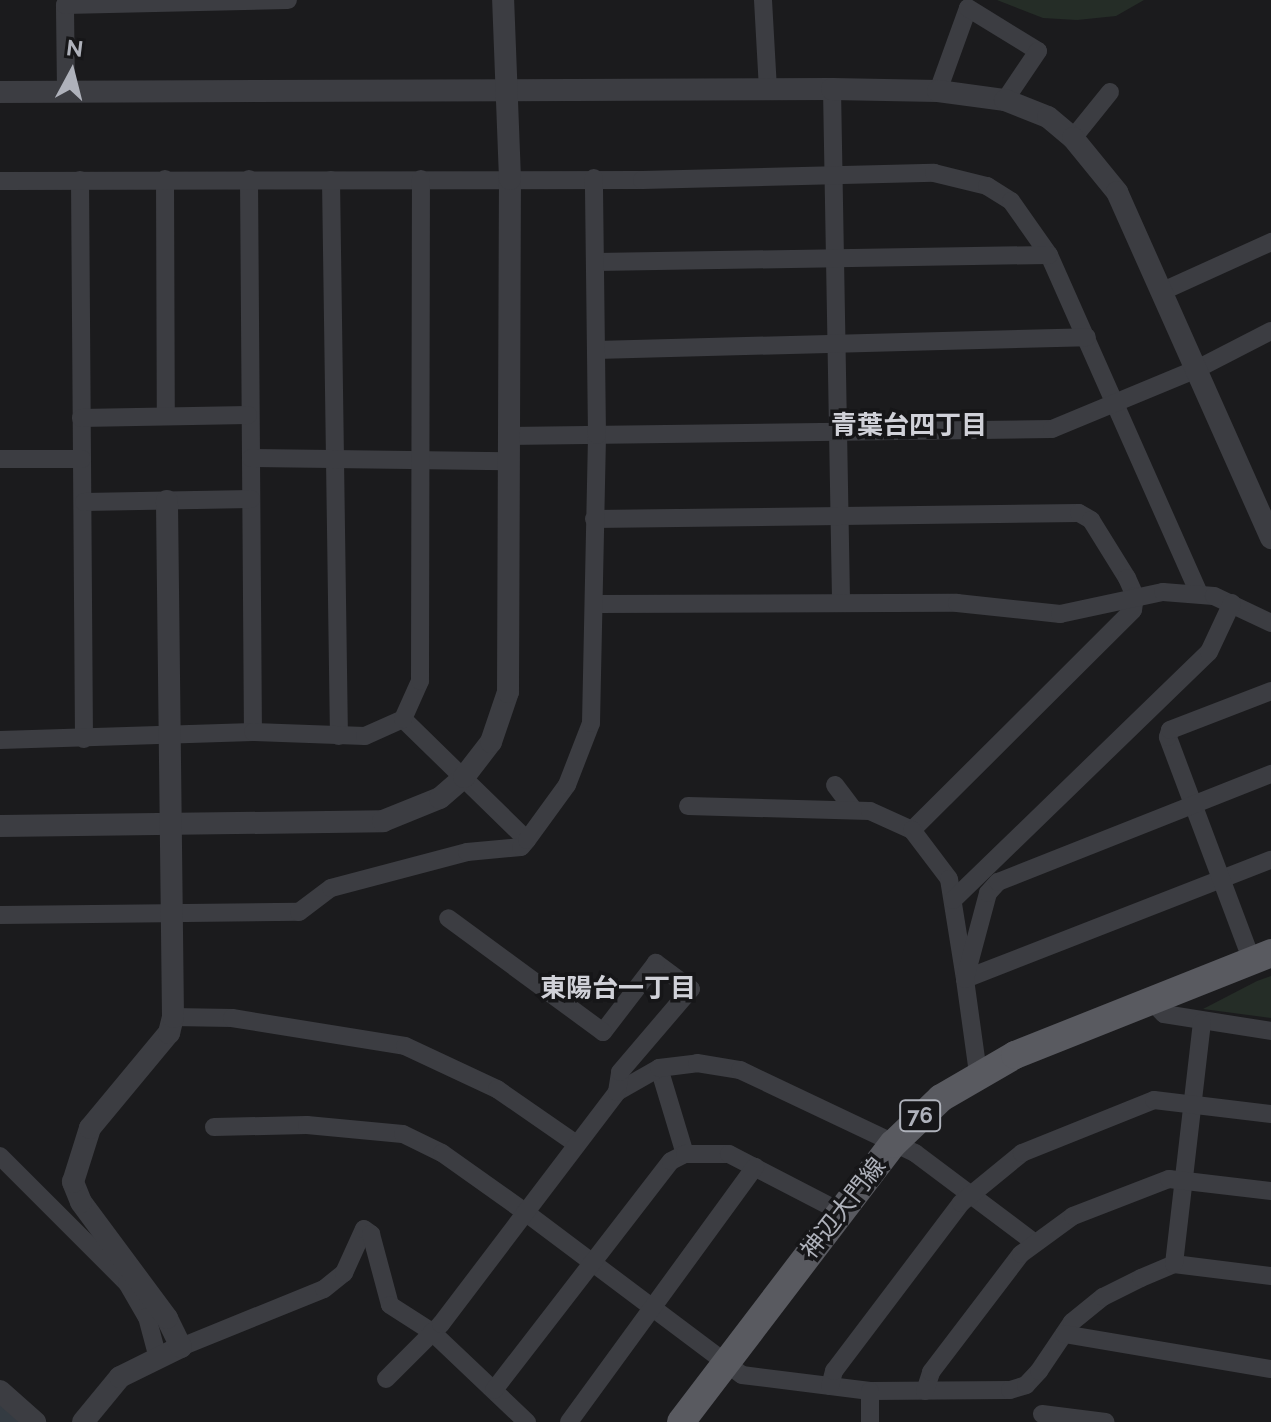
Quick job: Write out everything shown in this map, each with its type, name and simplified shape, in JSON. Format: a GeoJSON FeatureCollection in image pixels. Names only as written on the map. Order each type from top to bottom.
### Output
{"type":"FeatureCollection","features":[{"type":"Feature","properties":{"kind":"main road","name":"神辺大門線"},"geometry":{"type":"LineString","coordinates":[[681,1422],[839,1211],[893,1144],[941,1098],[978,1073],[1261,957]]}},
{"type":"Feature","properties":{"kind":"street"},"geometry":{"type":"LineString","coordinates":[[66,90],[65,5],[288,0]]}},
{"type":"Feature","properties":{"kind":"street"},"geometry":{"type":"LineString","coordinates":[[0,826],[383,821],[440,798],[464,777],[499,726],[508,692],[510,179],[503,0]]}},
{"type":"Feature","properties":{"kind":"street"},"geometry":{"type":"LineString","coordinates":[[763,0],[768,90]]}},
{"type":"Feature","properties":{"kind":"street"},"geometry":{"type":"LineString","coordinates":[[938,91],[968,8],[1038,51],[1005,100]]}},
{"type":"Feature","properties":{"kind":"street"},"geometry":{"type":"LineString","coordinates":[[0,92],[832,89],[938,91],[1005,100],[1048,117],[1073,138],[1117,192],[1271,538]]}},
{"type":"Feature","properties":{"kind":"street"},"geometry":{"type":"LineString","coordinates":[[832,89],[841,601]]}},
{"type":"Feature","properties":{"kind":"street"},"geometry":{"type":"LineString","coordinates":[[1073,138],[1110,92]]}},
{"type":"Feature","properties":{"kind":"street"},"geometry":{"type":"LineString","coordinates":[[0,181],[934,173],[987,186],[1011,201],[1049,255],[1117,402],[1199,594]]}},
{"type":"Feature","properties":{"kind":"street"},"geometry":{"type":"LineString","coordinates":[[0,915],[299,912],[331,888],[467,852],[521,847],[527,840],[567,785],[591,723],[596,604],[594,519],[597,435],[594,178]]}},
{"type":"Feature","properties":{"kind":"street"},"geometry":{"type":"LineString","coordinates":[[165,179],[166,415]]}},
{"type":"Feature","properties":{"kind":"street"},"geometry":{"type":"LineString","coordinates":[[249,179],[248,415],[253,732]]}},
{"type":"Feature","properties":{"kind":"street"},"geometry":{"type":"LineString","coordinates":[[0,740],[253,732],[365,736],[403,719],[420,681],[421,179]]}},
{"type":"Feature","properties":{"kind":"street"},"geometry":{"type":"LineString","coordinates":[[80,180],[84,739]]}},
{"type":"Feature","properties":{"kind":"street"},"geometry":{"type":"LineString","coordinates":[[331,180],[339,736]]}},
{"type":"Feature","properties":{"kind":"street"},"geometry":{"type":"LineString","coordinates":[[1163,291],[1271,242]]}},
{"type":"Feature","properties":{"kind":"street"},"geometry":{"type":"LineString","coordinates":[[596,262],[1049,255]]}},
{"type":"Feature","properties":{"kind":"street"},"geometry":{"type":"LineString","coordinates":[[596,350],[1087,337]]}},
{"type":"Feature","properties":{"kind":"street"},"geometry":{"type":"LineString","coordinates":[[507,436],[838,429],[1052,429],[1269,337]]}},
{"type":"Feature","properties":{"kind":"street"},"geometry":{"type":"LineString","coordinates":[[81,418],[248,415]]}},
{"type":"Feature","properties":{"kind":"street"},"geometry":{"type":"LineString","coordinates":[[251,458],[421,457],[507,461]]}},
{"type":"Feature","properties":{"kind":"street"},"geometry":{"type":"LineString","coordinates":[[0,459],[82,459]]}},
{"type":"Feature","properties":{"kind":"street"},"geometry":{"type":"LineString","coordinates":[[84,502],[251,499]]}},
{"type":"Feature","properties":{"kind":"street"},"geometry":{"type":"LineString","coordinates":[[167,501],[173,1017],[169,1033],[90,1128],[73,1182],[81,1202],[167,1318],[181,1347]]}},
{"type":"Feature","properties":{"kind":"street"},"geometry":{"type":"LineString","coordinates":[[594,519],[1079,513],[1091,520],[1135,596],[1133,610],[912,830]]}},
{"type":"Feature","properties":{"kind":"street"},"geometry":{"type":"LineString","coordinates":[[596,604],[957,603],[1060,614],[1135,596],[1199,594],[1232,603],[1271,623]]}},
{"type":"Feature","properties":{"kind":"street"},"geometry":{"type":"LineString","coordinates":[[953,900],[1209,652],[1232,603]]}},
{"type":"Feature","properties":{"kind":"street"},"geometry":{"type":"LineString","coordinates":[[1261,957],[1220,880],[1190,805],[1168,737],[1170,730],[1271,691]]}},
{"type":"Feature","properties":{"kind":"street"},"geometry":{"type":"LineString","coordinates":[[403,719],[527,840]]}},
{"type":"Feature","properties":{"kind":"street"},"geometry":{"type":"LineString","coordinates":[[965,979],[988,893],[998,882],[1271,774]]}},
{"type":"Feature","properties":{"kind":"street"},"geometry":{"type":"LineString","coordinates":[[835,785],[854,810]]}},
{"type":"Feature","properties":{"kind":"street"},"geometry":{"type":"LineString","coordinates":[[688,806],[854,810],[912,830],[936,855],[953,900],[978,1073]]}},
{"type":"Feature","properties":{"kind":"street"},"geometry":{"type":"LineString","coordinates":[[965,979],[1271,860]]}},
{"type":"Feature","properties":{"kind":"street"},"geometry":{"type":"LineString","coordinates":[[448,918],[603,1032],[656,963],[691,989],[620,1072],[617,1092]]}},
{"type":"Feature","properties":{"kind":"street"},"geometry":{"type":"LineString","coordinates":[[1152,1002],[1164,1014],[1202,1023],[1271,1031]]}},
{"type":"Feature","properties":{"kind":"street"},"geometry":{"type":"LineString","coordinates":[[173,1017],[232,1018],[405,1046],[497,1089],[575,1143]]}},
{"type":"Feature","properties":{"kind":"street"},"geometry":{"type":"LineString","coordinates":[[1174,1264],[1202,1023]]}},
{"type":"Feature","properties":{"kind":"street"},"geometry":{"type":"LineString","coordinates":[[386,1379],[432,1332],[617,1092],[659,1068],[697,1063],[740,1070],[915,1153],[1032,1241]]}},
{"type":"Feature","properties":{"kind":"street"},"geometry":{"type":"LineString","coordinates":[[659,1068],[685,1154]]}},
{"type":"Feature","properties":{"kind":"street"},"geometry":{"type":"LineString","coordinates":[[830,1386],[834,1371],[969,1195],[1051,1137],[1154,1100],[1271,1114]]}},
{"type":"Feature","properties":{"kind":"street"},"geometry":{"type":"LineString","coordinates":[[214,1127],[307,1125],[403,1134],[442,1153],[525,1212],[742,1375],[870,1391],[994,1392],[1026,1385],[1064,1334],[1103,1297],[1174,1264],[1271,1276]]}},
{"type":"Feature","properties":{"kind":"street"},"geometry":{"type":"LineString","coordinates":[[494,1390],[660,1171],[685,1154],[729,1154],[839,1211]]}},
{"type":"Feature","properties":{"kind":"street"},"geometry":{"type":"LineString","coordinates":[[0,1156],[127,1283],[147,1317],[158,1358]]}},
{"type":"Feature","properties":{"kind":"street"},"geometry":{"type":"LineString","coordinates":[[569,1422],[755,1167]]}},
{"type":"Feature","properties":{"kind":"street"},"geometry":{"type":"LineString","coordinates":[[925,1391],[931,1372],[1032,1241],[1088,1210],[1162,1180],[1271,1191]]}},
{"type":"Feature","properties":{"kind":"street"},"geometry":{"type":"LineString","coordinates":[[83,1422],[120,1377],[181,1347],[324,1289],[344,1273],[364,1229],[371,1234],[390,1305],[432,1332],[527,1422]]}},
{"type":"Feature","properties":{"kind":"street"},"geometry":{"type":"LineString","coordinates":[[1064,1334],[1083,1341],[1271,1369]]}},
{"type":"Feature","properties":{"kind":"street"},"geometry":{"type":"LineString","coordinates":[[1026,1385],[1042,1418],[1105,1422]]}},
{"type":"Feature","properties":{"kind":"street"},"geometry":{"type":"LineString","coordinates":[[0,1391],[35,1422]]}},
{"type":"Feature","properties":{"kind":"street"},"geometry":{"type":"LineString","coordinates":[[870,1391],[870,1422]]}},
{"type":"Feature","properties":{"kind":"shaded area"},"geometry":{"type":"Polygon","coordinates":[[[997,0],[1144,0],[1116,16],[1077,20],[1043,18],[997,0]]]}},
{"type":"Feature","properties":{"kind":"shaded area"},"geometry":{"type":"Polygon","coordinates":[[[1271,976],[1271,1018],[1203,1009],[1257,981],[1271,976]]]}},
{"type":"Feature","properties":{"kind":"waterway"},"geometry":{"type":"LineString","coordinates":[[0,1415],[8,1422]]}},
{"type":"Feature","properties":{"kind":"district","name":"青葉台四丁目"},"geometry":{"type":"Point","coordinates":[909,426]}},
{"type":"Feature","properties":{"kind":"district","name":"東陽台一丁目"},"geometry":{"type":"Point","coordinates":[618,989]}}]}
